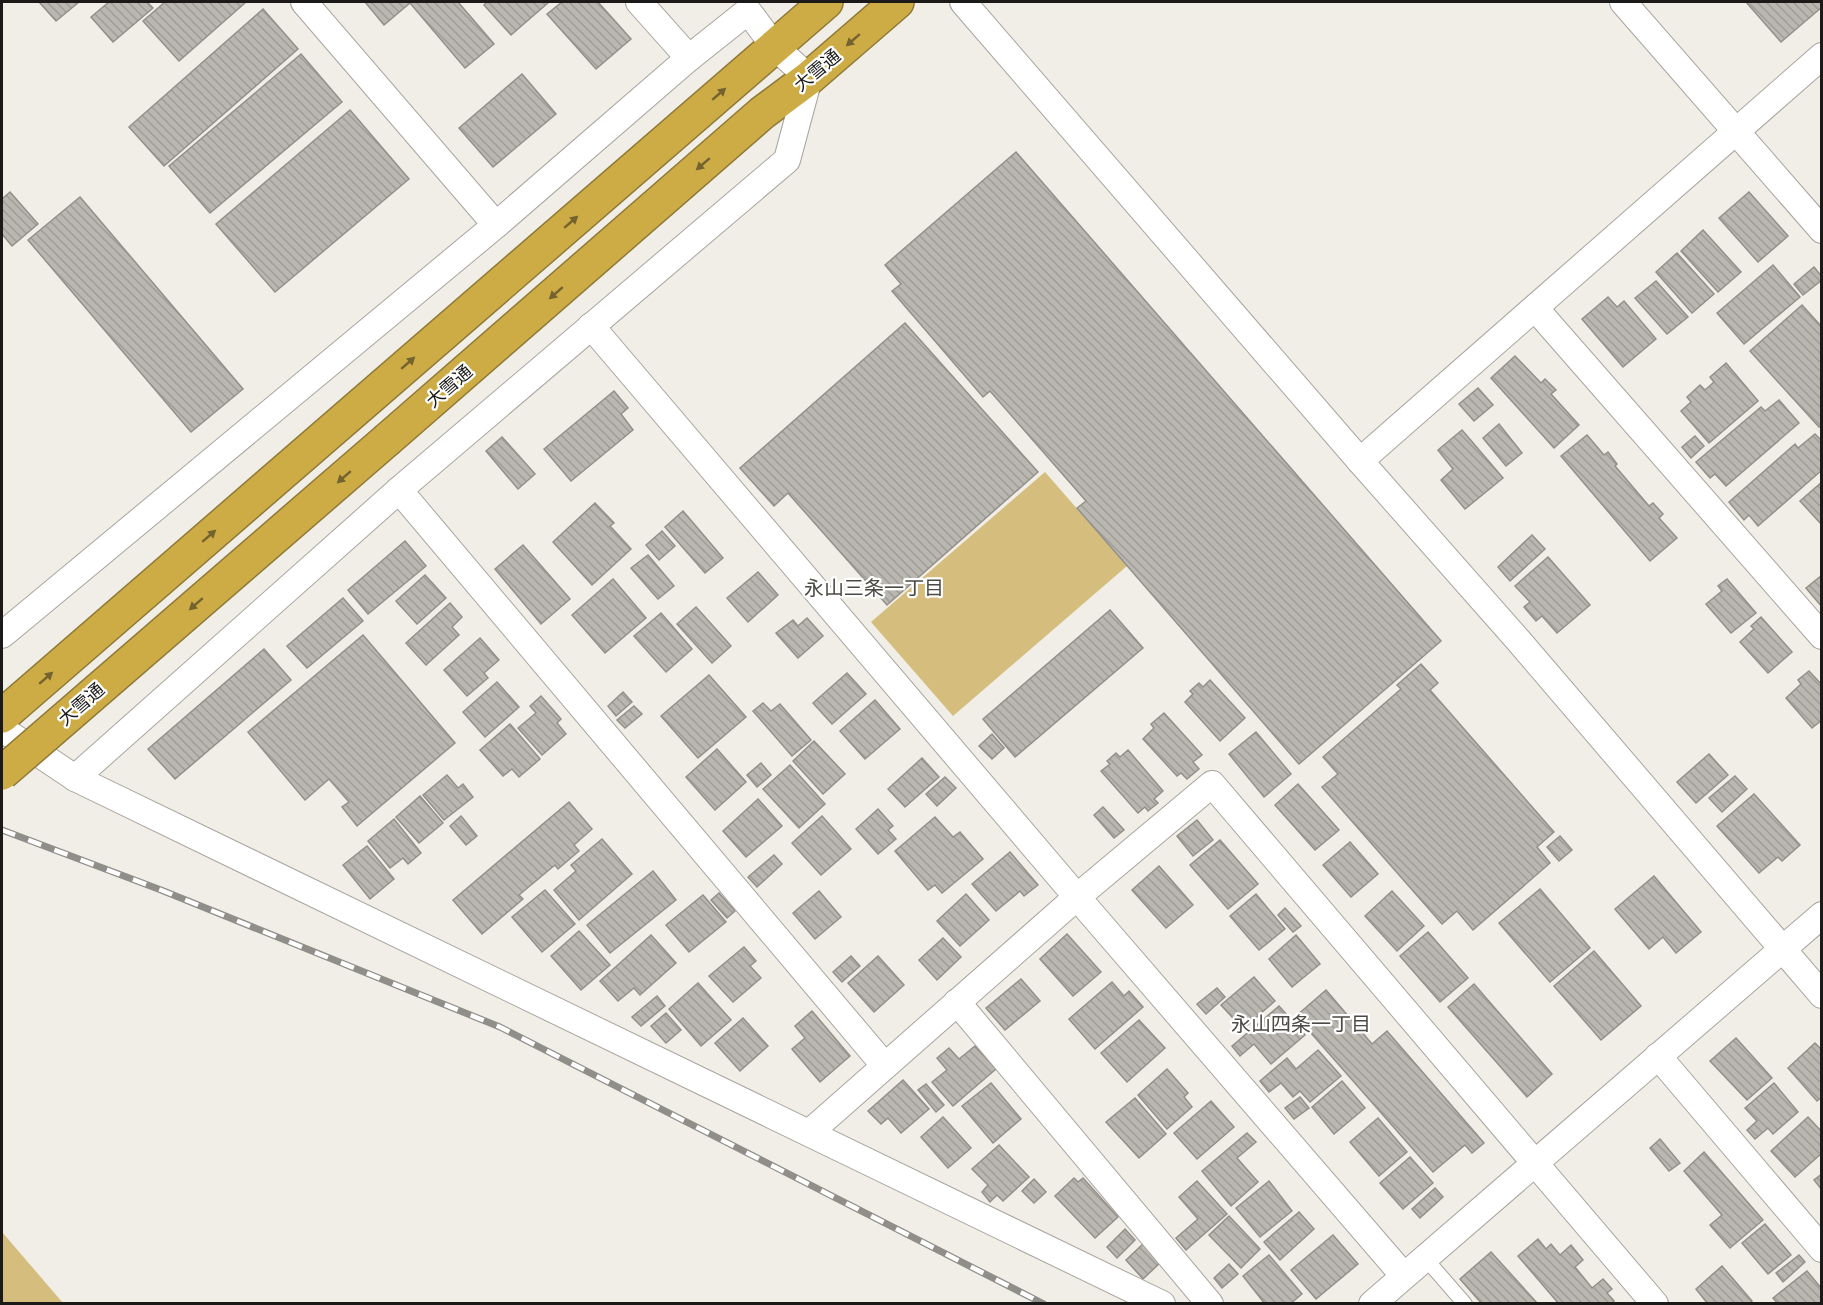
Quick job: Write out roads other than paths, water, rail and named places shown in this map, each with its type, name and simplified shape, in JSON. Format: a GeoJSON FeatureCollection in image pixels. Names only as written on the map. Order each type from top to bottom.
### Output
{"type":"FeatureCollection","features":[{"type":"Feature","properties":{"kind":"highway"},"geometry":{"type":"LineString","coordinates":[[2,716],[826,2]]}},
{"type":"Feature","properties":{"kind":"highway","name":"大雪通"},"geometry":{"type":"LineString","coordinates":[[2,773],[753,121],[809,78],[897,2]]}},
{"type":"Feature","properties":{"kind":"street"},"geometry":{"type":"LineString","coordinates":[[303,2],[496,225]]}},
{"type":"Feature","properties":{"kind":"street"},"geometry":{"type":"LineString","coordinates":[[639,2],[689,58]]}},
{"type":"Feature","properties":{"kind":"street"},"geometry":{"type":"LineString","coordinates":[[963,2],[1526,649],[1821,995]]}},
{"type":"Feature","properties":{"kind":"street"},"geometry":{"type":"LineString","coordinates":[[1623,2],[1821,230]]}},
{"type":"Feature","properties":{"kind":"street"},"geometry":{"type":"LineString","coordinates":[[2,636],[496,225],[689,58],[744,6],[774,46],[809,78],[787,160],[399,490],[75,778]]}},
{"type":"Feature","properties":{"kind":"street"},"geometry":{"type":"LineString","coordinates":[[1360,460],[1821,56]]}},
{"type":"Feature","properties":{"kind":"street"},"geometry":{"type":"LineString","coordinates":[[1535,308],[1821,636]]}},
{"type":"Feature","properties":{"kind":"street"},"geometry":{"type":"LineString","coordinates":[[591,326],[1077,897],[1404,1276]]}},
{"type":"Feature","properties":{"kind":"street"},"geometry":{"type":"LineString","coordinates":[[399,490],[884,1065]]}},
{"type":"Feature","properties":{"kind":"street"},"geometry":{"type":"LineString","coordinates":[[2,729],[75,778],[1162,1304]]}},
{"type":"Feature","properties":{"kind":"street"},"geometry":{"type":"LineString","coordinates":[[808,1133],[1077,897],[1212,784],[1655,1304]]}},
{"type":"Feature","properties":{"kind":"street"},"geometry":{"type":"LineString","coordinates":[[1372,1304],[1821,915]]}},
{"type":"Feature","properties":{"kind":"street"},"geometry":{"type":"LineString","coordinates":[[957,1002],[1210,1304]]}},
{"type":"Feature","properties":{"kind":"street"},"geometry":{"type":"LineString","coordinates":[[1658,1056],[1821,1249]]}},
{"type":"Feature","properties":{"kind":"lane"},"geometry":{"type":"LineString","coordinates":[[1425,1258],[1465,1304]]}},
{"type":"Feature","properties":{"kind":"railway"},"geometry":{"type":"LineString","coordinates":[[2,830],[161,890],[500,1027],[1044,1304]]}},
{"type":"Feature","properties":{"kind":"district","name":"永山三条一丁目"},"geometry":{"type":"Point","coordinates":[874,588]}},
{"type":"Feature","properties":{"kind":"district","name":"永山四条一丁目"},"geometry":{"type":"Point","coordinates":[1301,1024]}}]}
